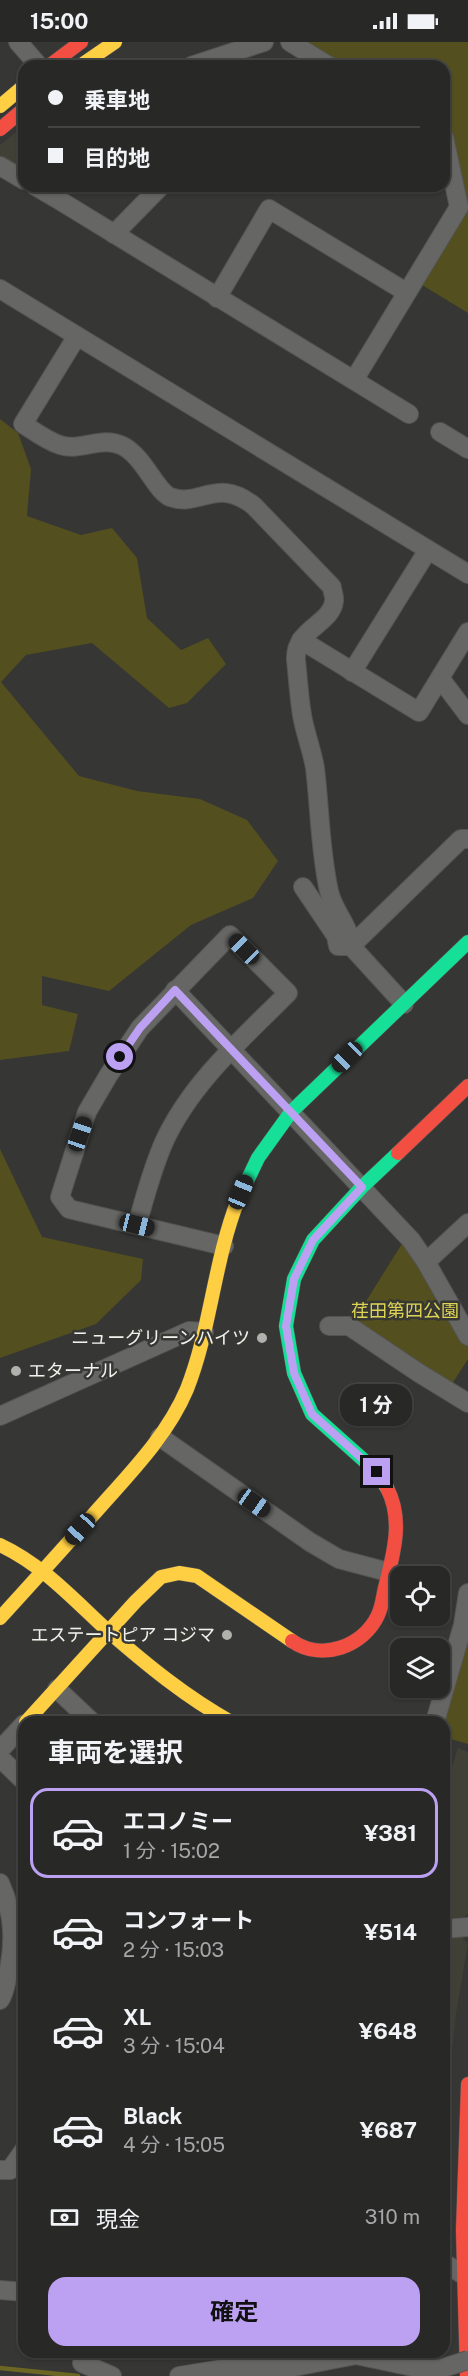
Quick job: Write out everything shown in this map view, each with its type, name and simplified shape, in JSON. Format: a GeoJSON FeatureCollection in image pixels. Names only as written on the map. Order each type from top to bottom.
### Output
{"type":"FeatureCollection","features":[{"type":"Feature","properties":{"kind":"street"},"geometry":{"type":"LineString","coordinates":[[18,42],[34,60]]}},
{"type":"Feature","properties":{"kind":"street"},"geometry":{"type":"LineString","coordinates":[[57,60],[81,42]]}},
{"type":"Feature","properties":{"kind":"street"},"geometry":{"type":"LineString","coordinates":[[89,60],[115,42]]}},
{"type":"Feature","properties":{"kind":"street"},"geometry":{"type":"LineString","coordinates":[[213,60],[264,42]]}},
{"type":"Feature","properties":{"kind":"street"},"geometry":{"type":"LineString","coordinates":[[290,42],[319,60]]}},
{"type":"Feature","properties":{"kind":"street"},"geometry":{"type":"LineString","coordinates":[[0,106],[18,91]]}},
{"type":"Feature","properties":{"kind":"street"},"geometry":{"type":"LineString","coordinates":[[0,129],[18,114]]}},
{"type":"Feature","properties":{"kind":"street"},"geometry":{"type":"LineString","coordinates":[[354,380],[459,207],[450,165]]}},
{"type":"Feature","properties":{"kind":"street"},"geometry":{"type":"LineString","coordinates":[[0,166],[18,176]]}},
{"type":"Feature","properties":{"kind":"street"},"geometry":{"type":"LineString","coordinates":[[57,192],[114,234],[409,414]]}},
{"type":"Feature","properties":{"kind":"street"},"geometry":{"type":"LineString","coordinates":[[114,234],[155,192]]}},
{"type":"Feature","properties":{"kind":"street"},"geometry":{"type":"LineString","coordinates":[[217,298],[269,209],[406,292]]}},
{"type":"Feature","properties":{"kind":"street"},"geometry":{"type":"LineString","coordinates":[[0,289],[468,574]]}},
{"type":"Feature","properties":{"kind":"street"},"geometry":{"type":"LineString","coordinates":[[77,336],[23,424],[59,445],[73,446],[112,441],[125,447],[136,454],[159,487],[169,496],[189,498],[224,492],[241,495],[332,587],[334,602],[327,616],[311,627],[301,640],[296,657],[302,717],[312,752],[318,792],[323,864],[329,895],[351,937],[351,946],[404,1004]]}},
{"type":"Feature","properties":{"kind":"street"},"geometry":{"type":"LineString","coordinates":[[440,432],[468,449]]}},
{"type":"Feature","properties":{"kind":"street"},"geometry":{"type":"LineString","coordinates":[[352,672],[428,550]]}},
{"type":"Feature","properties":{"kind":"street"},"geometry":{"type":"LineString","coordinates":[[301,640],[419,712],[468,632]]}},
{"type":"Feature","properties":{"kind":"street"},"geometry":{"type":"LineString","coordinates":[[440,678],[468,715]]}},
{"type":"Feature","properties":{"kind":"street"},"geometry":{"type":"LineString","coordinates":[[303,887],[336,936],[338,946],[351,946],[461,839],[468,839]]}},
{"type":"Feature","properties":{"kind":"street"},"geometry":{"type":"LineString","coordinates":[[137,1225],[151,1174],[164,1141],[179,1114],[202,1082],[288,993],[230,935],[175,990],[132,1039],[87,1112],[60,1197],[69,1209],[224,1246]]}},
{"type":"Feature","properties":{"kind":"street"},"geometry":{"type":"LineString","coordinates":[[0,1618],[134,1470],[160,1437],[181,1401],[196,1365],[234,1208],[247,1175],[273,1134],[291,1112],[468,942]]}},
{"type":"Feature","properties":{"kind":"street"},"geometry":{"type":"LineString","coordinates":[[175,990],[411,1240],[468,1336]]}},
{"type":"Feature","properties":{"kind":"street"},"geometry":{"type":"LineString","coordinates":[[32,1716],[136,1601],[161,1577],[179,1574],[197,1576],[296,1644],[324,1651],[346,1647],[364,1634],[378,1615],[396,1541],[395,1512],[389,1491],[377,1472],[312,1414],[294,1373],[294,1279],[313,1240],[362,1187],[468,1086]]}},
{"type":"Feature","properties":{"kind":"street"},"geometry":{"type":"LineString","coordinates":[[426,1262],[468,1223]]}},
{"type":"Feature","properties":{"kind":"street"},"geometry":{"type":"LineString","coordinates":[[329,1326],[349,1326],[468,1403]]}},
{"type":"Feature","properties":{"kind":"street"},"geometry":{"type":"LineString","coordinates":[[0,1416],[189,1331],[204,1332]]}},
{"type":"Feature","properties":{"kind":"street"},"geometry":{"type":"LineString","coordinates":[[160,1437],[310,1542],[339,1559],[388,1572]]}},
{"type":"Feature","properties":{"kind":"street"},"geometry":{"type":"LineString","coordinates":[[0,1545],[28,1560],[42,1571],[166,1682],[194,1702],[220,1716]]}},
{"type":"Feature","properties":{"kind":"street"},"geometry":{"type":"LineString","coordinates":[[437,1716],[463,1625],[468,1593]]}},
{"type":"Feature","properties":{"kind":"street"},"geometry":{"type":"LineString","coordinates":[[57,1689],[86,1716]]}},
{"type":"Feature","properties":{"kind":"street"},"geometry":{"type":"LineString","coordinates":[[0,1750],[18,1731]]}},
{"type":"Feature","properties":{"kind":"street"},"geometry":{"type":"LineString","coordinates":[[0,1758],[18,1775]]}},
{"type":"Feature","properties":{"kind":"street"},"geometry":{"type":"LineString","coordinates":[[0,1883],[6,1897],[18,1947]]}},
{"type":"Feature","properties":{"kind":"street"},"geometry":{"type":"LineString","coordinates":[[450,1928],[468,1927]]}},
{"type":"Feature","properties":{"kind":"street"},"geometry":{"type":"LineString","coordinates":[[0,2001],[18,1954]]}},
{"type":"Feature","properties":{"kind":"street"},"geometry":{"type":"LineString","coordinates":[[468,2084],[462,2179],[462,2274],[468,2376]]}},
{"type":"Feature","properties":{"kind":"street"},"geometry":{"type":"LineString","coordinates":[[0,2170],[10,2170],[18,2159]]}},
{"type":"Feature","properties":{"kind":"street"},"geometry":{"type":"LineString","coordinates":[[450,2267],[462,2274]]}},
{"type":"Feature","properties":{"kind":"street"},"geometry":{"type":"LineString","coordinates":[[0,2290],[18,2292]]}},
{"type":"Feature","properties":{"kind":"street"},"geometry":{"type":"LineString","coordinates":[[222,2368],[228,2358]]}},
{"type":"Feature","properties":{"kind":"street"},"geometry":{"type":"LineString","coordinates":[[179,2376],[222,2368],[294,2367],[340,2358]]}},
{"type":"Feature","properties":{"kind":"street"},"geometry":{"type":"LineString","coordinates":[[370,2358],[418,2368],[440,2369],[468,2360]]}},
{"type":"Feature","properties":{"kind":"street"},"geometry":{"type":"LineString","coordinates":[[82,2364],[112,2376]]}},
{"type":"Feature","properties":{"kind":"shaded area"},"geometry":{"type":"Polygon","coordinates":[[[18,131],[18,172],[0,162],[0,145],[18,131]]]}},
{"type":"Feature","properties":{"kind":"shaded area"},"geometry":{"type":"Polygon","coordinates":[[[458,1748],[468,1752],[468,1914],[464,1917],[450,1918],[452,1838],[450,1830],[451,1770],[458,1748]]]}},
{"type":"Feature","properties":{"kind":"shaded area"},"geometry":{"type":"Polygon","coordinates":[[[459,1934],[468,1944],[456,2013],[450,2070],[450,1935],[459,1934]]]}},
{"type":"Feature","properties":{"kind":"green space"},"geometry":{"type":"Polygon","coordinates":[[[306,42],[468,42],[468,313],[422,285],[421,280],[467,207],[450,150],[450,60],[334,60],[306,42]]]}},
{"type":"Feature","properties":{"kind":"green space"},"geometry":{"type":"Polygon","coordinates":[[[0,419],[18,433],[31,469],[27,516],[81,535],[112,528],[137,558],[147,618],[181,650],[208,638],[226,664],[187,703],[169,708],[92,643],[26,655],[1,682],[79,776],[137,791],[200,799],[247,820],[278,861],[253,898],[191,925],[109,991],[42,976],[42,1005],[78,1014],[69,1051],[0,1060],[0,419]]]}},
{"type":"Feature","properties":{"kind":"green space"},"geometry":{"type":"Polygon","coordinates":[[[0,1149],[42,1237],[143,1259],[141,1280],[96,1324],[0,1358],[0,1149]]]}},
{"type":"Feature","properties":{"kind":"green space","name":"荏田第四公園"},"geometry":{"type":"Polygon","coordinates":[[[405,1239],[468,1343],[468,1359],[450,1387],[353,1322],[405,1239]]]}},
{"type":"Feature","properties":{"kind":"green space"},"geometry":{"type":"Polygon","coordinates":[[[468,1627],[468,1744],[450,1739],[450,1716],[446,1716],[468,1627]]]}},
{"type":"Feature","properties":{"kind":"waterway"},"geometry":{"type":"LineString","coordinates":[[0,2368],[78,2376]]}},
{"type":"Feature","properties":{"kind":"traffic: fast"},"geometry":{"type":"LineString","coordinates":[[238,1200],[258,1158],[291,1112],[468,942]]}},
{"type":"Feature","properties":{"kind":"traffic: fast"},"geometry":{"type":"LineString","coordinates":[[387,1488],[377,1472],[312,1414],[294,1373],[286,1326],[294,1279],[313,1240],[362,1187],[398,1153]]}},
{"type":"Feature","properties":{"kind":"traffic: slow"},"geometry":{"type":"LineString","coordinates":[[89,60],[115,42]]}},
{"type":"Feature","properties":{"kind":"traffic: slow"},"geometry":{"type":"LineString","coordinates":[[0,106],[18,91]]}},
{"type":"Feature","properties":{"kind":"traffic: slow"},"geometry":{"type":"LineString","coordinates":[[0,1618],[137,1465],[170,1421],[187,1389],[195,1366],[223,1247],[238,1200]]}},
{"type":"Feature","properties":{"kind":"traffic: slow"},"geometry":{"type":"LineString","coordinates":[[0,1545],[16,1553],[44,1573],[137,1656],[167,1680],[221,1716]]}},
{"type":"Feature","properties":{"kind":"traffic: slow"},"geometry":{"type":"LineString","coordinates":[[31,1716],[136,1601],[161,1577],[179,1573],[197,1576],[292,1641]]}},
{"type":"Feature","properties":{"kind":"traffic: jam"},"geometry":{"type":"LineString","coordinates":[[57,60],[81,42]]}},
{"type":"Feature","properties":{"kind":"traffic: jam"},"geometry":{"type":"LineString","coordinates":[[0,129],[18,114]]}},
{"type":"Feature","properties":{"kind":"traffic: jam"},"geometry":{"type":"LineString","coordinates":[[398,1153],[468,1086]]}},
{"type":"Feature","properties":{"kind":"traffic: jam"},"geometry":{"type":"LineString","coordinates":[[292,1641],[316,1650],[341,1648],[363,1635],[372,1626],[381,1605],[395,1538],[395,1512],[387,1488]]}},
{"type":"Feature","properties":{"kind":"traffic: jam"},"geometry":{"type":"LineString","coordinates":[[467,2376],[463,2230],[468,2084]]}},
{"type":"Feature","properties":{"kind":"place","name":"ニューグリーンハイツ"},"geometry":{"type":"Point","coordinates":[262,1338]}},
{"type":"Feature","properties":{"kind":"place","name":"エターナル"},"geometry":{"type":"Point","coordinates":[16,1371]}},
{"type":"Feature","properties":{"kind":"place","name":"エステートピア コジマ"},"geometry":{"type":"Point","coordinates":[227,1635]}},
{"type":"Feature","properties":{"kind":"route"},"geometry":{"type":"LineString","coordinates":[[120,1057],[140,1028],[175,990],[362,1187],[313,1240],[294,1279],[286,1326],[294,1373],[312,1414],[377,1472]]}}]}
